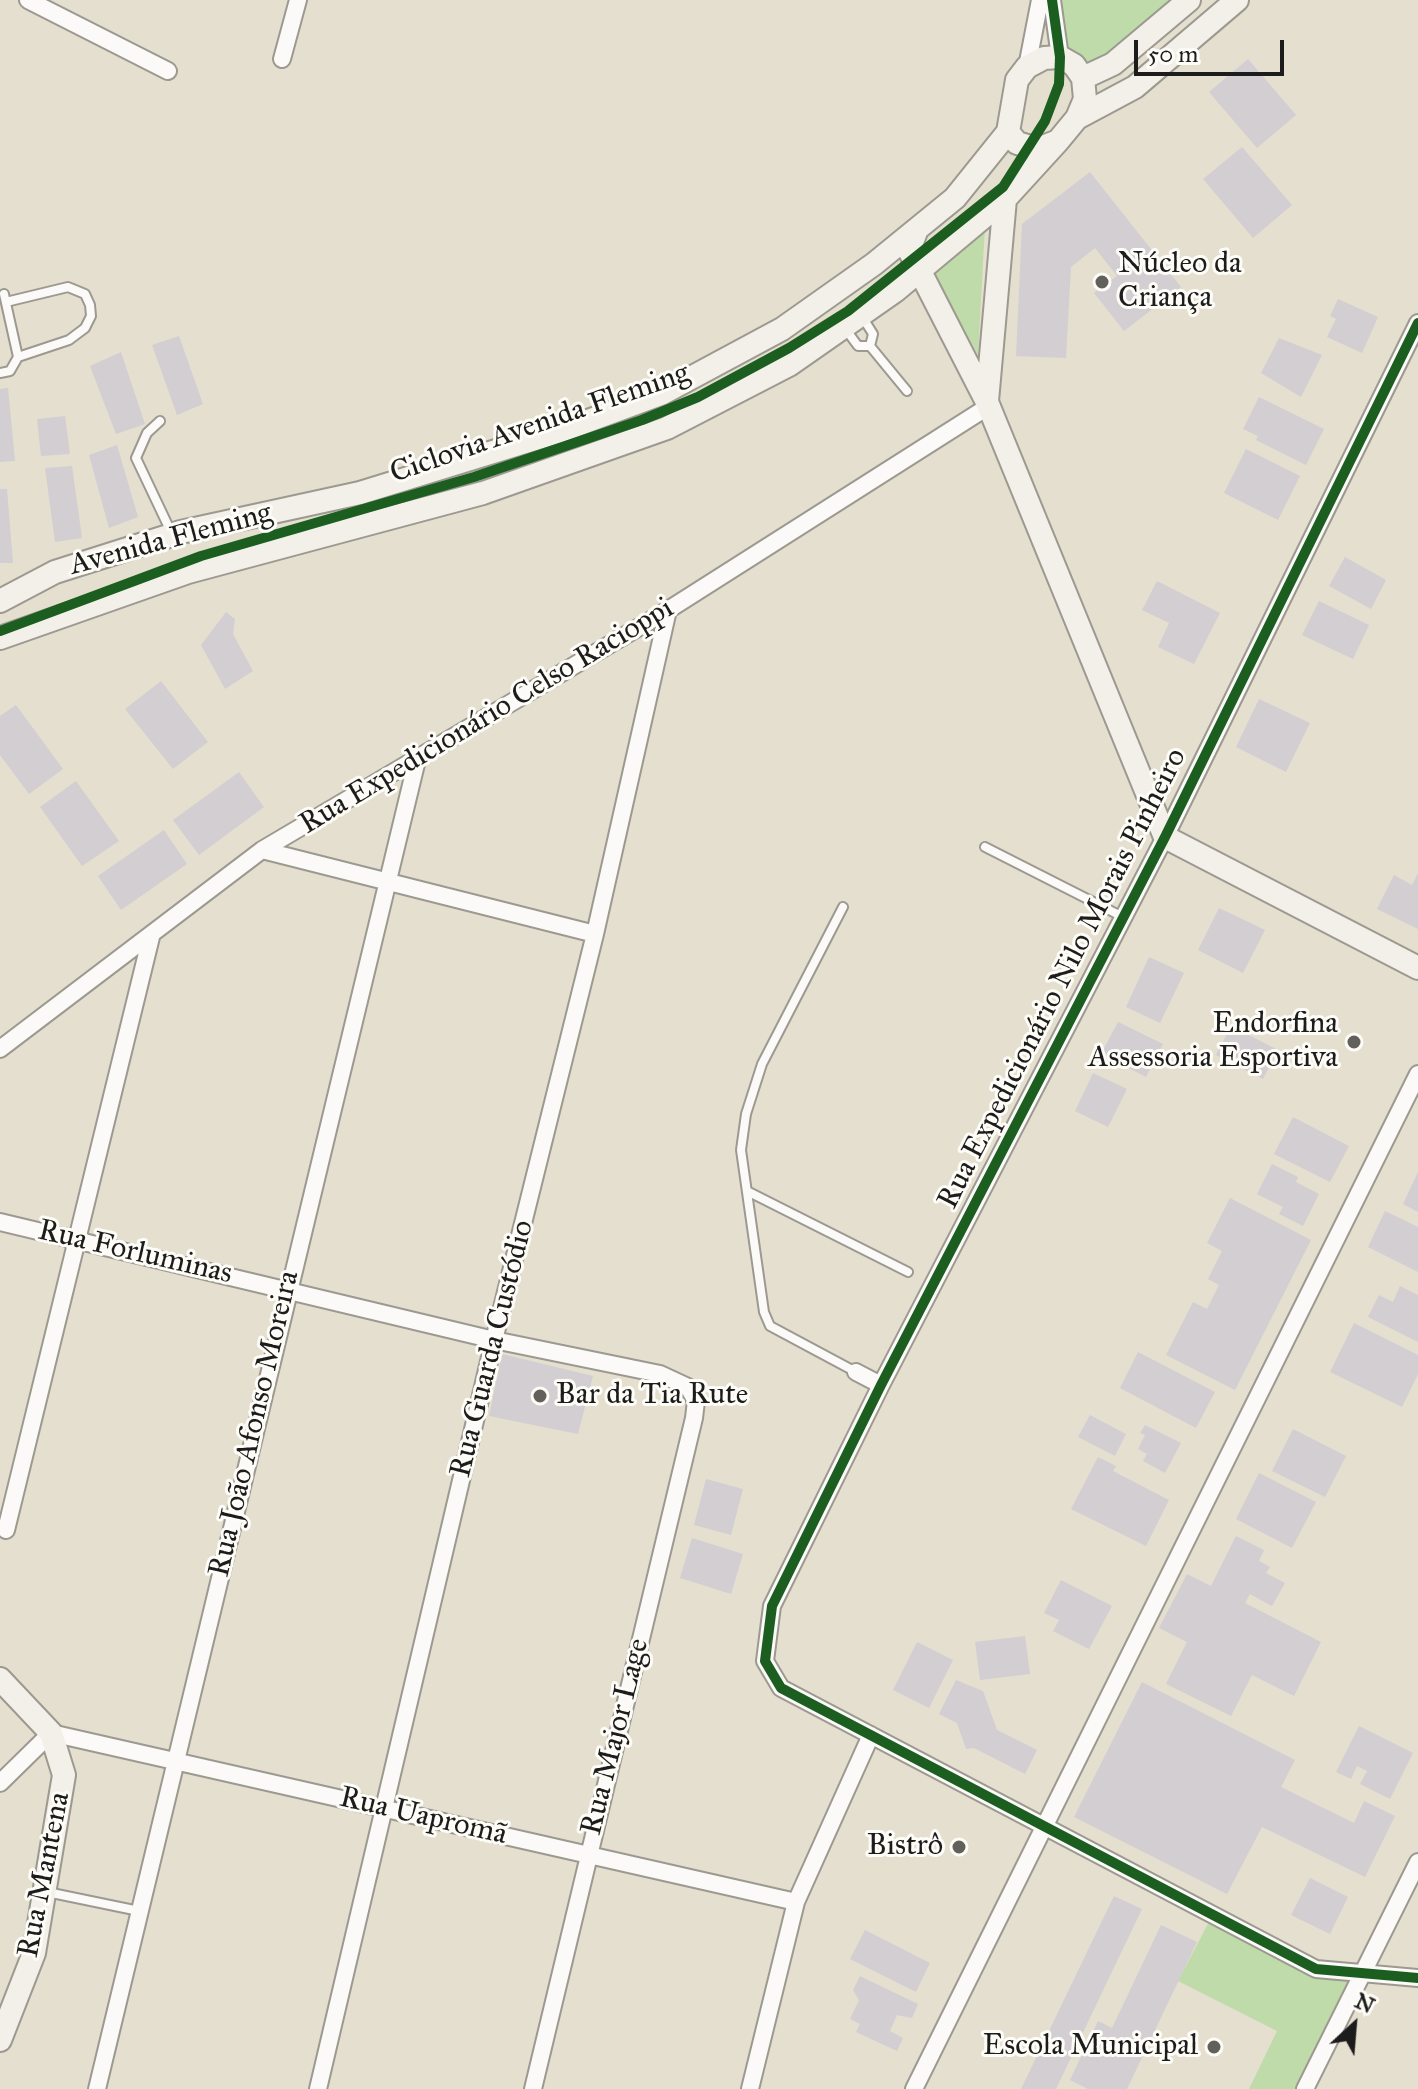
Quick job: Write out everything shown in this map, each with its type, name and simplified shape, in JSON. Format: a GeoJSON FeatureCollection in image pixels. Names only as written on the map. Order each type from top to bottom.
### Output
{"type":"FeatureCollection","features":[{"type":"Feature","properties":{"kind":"street"},"geometry":{"type":"LineString","coordinates":[[28,0],[168,71]]}},
{"type":"Feature","properties":{"kind":"street"},"geometry":{"type":"LineString","coordinates":[[282,59],[298,0]]}},
{"type":"Feature","properties":{"kind":"street"},"geometry":{"type":"LineString","coordinates":[[1027,67],[1040,0]]}},
{"type":"Feature","properties":{"kind":"street"},"geometry":{"type":"LineString","coordinates":[[1052,0],[1060,57]]}},
{"type":"Feature","properties":{"kind":"street"},"geometry":{"type":"LineString","coordinates":[[1083,78],[1113,64],[1189,0]]}},
{"type":"Feature","properties":{"kind":"street"},"geometry":{"type":"LineString","coordinates":[[1077,118],[1135,87],[1237,0]]}},
{"type":"Feature","properties":{"kind":"street"},"geometry":{"type":"LineString","coordinates":[[1060,57],[1074,65],[1083,78],[1085,99],[1077,118],[1058,141],[1038,149],[1017,143],[1008,132],[1017,80],[1027,67],[1044,58],[1060,57]]}},
{"type":"Feature","properties":{"kind":"street","name":"Avenida Fleming"},"geometry":{"type":"LineString","coordinates":[[0,601],[55,572],[173,535],[360,493],[561,431],[661,394],[782,329],[917,229],[955,198],[1008,132]]}},
{"type":"Feature","properties":{"kind":"street","name":"Avenida Fleming"},"geometry":{"type":"LineString","coordinates":[[0,638],[188,572],[483,493],[667,428],[789,365],[919,271],[1005,199],[1058,141]]}},
{"type":"Feature","properties":{"kind":"street"},"geometry":{"type":"LineString","coordinates":[[988,404],[1005,199]]}},
{"type":"Feature","properties":{"kind":"street"},"geometry":{"type":"LineString","coordinates":[[917,229],[909,250],[988,404],[1165,837],[1418,968]]}},
{"type":"Feature","properties":{"kind":"street","name":"Rua Expedicionário Nilo Morais Pinheiro"},"geometry":{"type":"LineString","coordinates":[[871,1735],[781,1688],[765,1661],[772,1606],[881,1385],[1165,837],[1418,323]]}},
{"type":"Feature","properties":{"kind":"street","name":"Rua Expedicionário Celso Racioppi"},"geometry":{"type":"LineString","coordinates":[[0,1049],[262,850],[668,610],[988,404]]}},
{"type":"Feature","properties":{"kind":"street"},"geometry":{"type":"LineString","coordinates":[[360,493],[369,526]]}},
{"type":"Feature","properties":{"kind":"street","name":"Rua Guarda Custódio"},"geometry":{"type":"LineString","coordinates":[[318,2089],[494,1340],[595,934],[668,610]]}},
{"type":"Feature","properties":{"kind":"street","name":"Rua João Afonso Moreira"},"geometry":{"type":"LineString","coordinates":[[97,2089],[287,1288],[417,760]]}},
{"type":"Feature","properties":{"kind":"street"},"geometry":{"type":"LineString","coordinates":[[262,850],[595,934]]}},
{"type":"Feature","properties":{"kind":"street"},"geometry":{"type":"LineString","coordinates":[[6,1530],[151,937]]}},
{"type":"Feature","properties":{"kind":"street"},"geometry":{"type":"LineString","coordinates":[[914,2089],[1418,1074]]}},
{"type":"Feature","properties":{"kind":"street","name":"Rua Forluminas"},"geometry":{"type":"LineString","coordinates":[[0,1222],[287,1288],[494,1340],[660,1374],[688,1387]]}},
{"type":"Feature","properties":{"kind":"street"},"geometry":{"type":"LineString","coordinates":[[856,1372],[881,1385]]}},
{"type":"Feature","properties":{"kind":"street","name":"Rua Major Lage"},"geometry":{"type":"LineString","coordinates":[[533,2089],[694,1418],[696,1401],[688,1387]]}},
{"type":"Feature","properties":{"kind":"street","name":"Rua Mantena"},"geometry":{"type":"LineString","coordinates":[[0,1679],[51,1733],[64,1775],[47,1892],[34,1953],[0,2040]]}},
{"type":"Feature","properties":{"kind":"street"},"geometry":{"type":"LineString","coordinates":[[0,1783],[51,1733]]}},
{"type":"Feature","properties":{"kind":"street","name":"Rua Uapromã"},"geometry":{"type":"LineString","coordinates":[[51,1733],[796,1902]]}},
{"type":"Feature","properties":{"kind":"street"},"geometry":{"type":"LineString","coordinates":[[750,2089],[796,1902],[871,1735],[1316,1969],[1418,1978]]}},
{"type":"Feature","properties":{"kind":"street"},"geometry":{"type":"LineString","coordinates":[[1305,2089],[1359,1975],[1418,1862]]}},
{"type":"Feature","properties":{"kind":"lane"},"geometry":{"type":"LineString","coordinates":[[0,373],[10,371],[18,357],[69,340],[85,328],[91,316],[85,294],[68,287],[5,298],[18,357]]}},
{"type":"Feature","properties":{"kind":"lane"},"geometry":{"type":"LineString","coordinates":[[852,320],[858,346],[870,346]]}},
{"type":"Feature","properties":{"kind":"lane"},"geometry":{"type":"LineString","coordinates":[[852,320],[873,334],[870,346]]}},
{"type":"Feature","properties":{"kind":"lane"},"geometry":{"type":"LineString","coordinates":[[870,346],[907,391]]}},
{"type":"Feature","properties":{"kind":"lane"},"geometry":{"type":"LineString","coordinates":[[160,421],[147,433],[136,458],[173,535]]}},
{"type":"Feature","properties":{"kind":"lane"},"geometry":{"type":"LineString","coordinates":[[985,847],[1123,917]]}},
{"type":"Feature","properties":{"kind":"lane"},"geometry":{"type":"LineString","coordinates":[[843,907],[762,1064],[746,1114],[741,1150],[764,1312],[770,1326],[856,1372]]}},
{"type":"Feature","properties":{"kind":"lane"},"geometry":{"type":"LineString","coordinates":[[747,1191],[908,1272]]}},
{"type":"Feature","properties":{"kind":"lane"},"geometry":{"type":"LineString","coordinates":[[47,1892],[139,1911]]}},
{"type":"Feature","properties":{"kind":"green space"},"geometry":{"type":"Polygon","coordinates":[[[1058,0],[1177,0],[1091,76],[1062,41],[1058,0]]]}},
{"type":"Feature","properties":{"kind":"green space"},"geometry":{"type":"Polygon","coordinates":[[[985,226],[978,355],[932,270],[985,226]]]}},
{"type":"Feature","properties":{"kind":"green space"},"geometry":{"type":"Polygon","coordinates":[[[1209,1922],[1312,1974],[1356,1979],[1298,2089],[1249,2089],[1277,2031],[1178,1981],[1209,1922]]]}},
{"type":"Feature","properties":{"kind":"building"},"geometry":{"type":"Polygon","coordinates":[[[1248,59],[1296,115],[1257,148],[1209,92],[1248,59]]]}},
{"type":"Feature","properties":{"kind":"building"},"geometry":{"type":"Polygon","coordinates":[[[1242,147],[1292,205],[1253,238],[1203,179],[1242,147]]]}},
{"type":"Feature","properties":{"kind":"building"},"geometry":{"type":"Polygon","coordinates":[[[1090,172],[1181,287],[1124,331],[1094,293],[1117,276],[1095,248],[1071,267],[1066,358],[1016,356],[1022,224],[1090,172]]]}},
{"type":"Feature","properties":{"kind":"building"},"geometry":{"type":"Polygon","coordinates":[[[1338,299],[1378,317],[1362,353],[1327,337],[1336,319],[1330,316],[1338,299]]]}},
{"type":"Feature","properties":{"kind":"building"},"geometry":{"type":"Polygon","coordinates":[[[179,336],[203,404],[177,415],[152,345],[179,336]]]}},
{"type":"Feature","properties":{"kind":"building"},"geometry":{"type":"Polygon","coordinates":[[[1279,338],[1322,355],[1301,397],[1261,373],[1279,338]]]}},
{"type":"Feature","properties":{"kind":"building"},"geometry":{"type":"Polygon","coordinates":[[[121,352],[145,424],[116,434],[90,366],[121,352]]]}},
{"type":"Feature","properties":{"kind":"building"},"geometry":{"type":"Polygon","coordinates":[[[8,388],[15,461],[0,462],[0,389],[8,388]]]}},
{"type":"Feature","properties":{"kind":"building"},"geometry":{"type":"Polygon","coordinates":[[[1259,397],[1324,429],[1306,465],[1256,440],[1258,436],[1243,429],[1259,397]]]}},
{"type":"Feature","properties":{"kind":"building"},"geometry":{"type":"Polygon","coordinates":[[[65,416],[70,454],[41,456],[37,419],[65,416]]]}},
{"type":"Feature","properties":{"kind":"building"},"geometry":{"type":"Polygon","coordinates":[[[117,445],[138,517],[109,528],[89,455],[117,445]]]}},
{"type":"Feature","properties":{"kind":"building"},"geometry":{"type":"Polygon","coordinates":[[[1246,449],[1300,476],[1278,520],[1224,493],[1246,449]]]}},
{"type":"Feature","properties":{"kind":"building"},"geometry":{"type":"Polygon","coordinates":[[[72,466],[82,538],[55,542],[45,468],[72,466]]]}},
{"type":"Feature","properties":{"kind":"building"},"geometry":{"type":"Polygon","coordinates":[[[0,489],[7,489],[13,563],[0,563],[0,489]]]}},
{"type":"Feature","properties":{"kind":"building"},"geometry":{"type":"Polygon","coordinates":[[[1345,557],[1386,580],[1371,609],[1329,586],[1345,557]]]}},
{"type":"Feature","properties":{"kind":"building"},"geometry":{"type":"Polygon","coordinates":[[[1157,581],[1220,613],[1194,664],[1158,647],[1169,623],[1142,610],[1157,581]]]}},
{"type":"Feature","properties":{"kind":"building"},"geometry":{"type":"Polygon","coordinates":[[[1319,601],[1369,625],[1353,659],[1302,635],[1319,601]]]}},
{"type":"Feature","properties":{"kind":"building"},"geometry":{"type":"Polygon","coordinates":[[[226,612],[235,619],[233,634],[253,671],[225,689],[201,645],[226,612]]]}},
{"type":"Feature","properties":{"kind":"building"},"geometry":{"type":"Polygon","coordinates":[[[161,681],[208,742],[173,769],[125,709],[161,681]]]}},
{"type":"Feature","properties":{"kind":"building"},"geometry":{"type":"Polygon","coordinates":[[[1259,699],[1310,723],[1286,772],[1236,747],[1259,699]]]}},
{"type":"Feature","properties":{"kind":"building"},"geometry":{"type":"Polygon","coordinates":[[[16,705],[63,769],[29,794],[0,755],[0,716],[16,705]]]}},
{"type":"Feature","properties":{"kind":"building"},"geometry":{"type":"Polygon","coordinates":[[[239,772],[264,807],[199,855],[173,820],[239,772]]]}},
{"type":"Feature","properties":{"kind":"building"},"geometry":{"type":"Polygon","coordinates":[[[76,781],[119,841],[82,866],[40,807],[76,781]]]}},
{"type":"Feature","properties":{"kind":"building"},"geometry":{"type":"Polygon","coordinates":[[[164,830],[187,864],[121,910],[98,876],[164,830]]]}},
{"type":"Feature","properties":{"kind":"building"},"geometry":{"type":"Polygon","coordinates":[[[1418,873],[1418,929],[1377,909],[1394,875],[1412,885],[1418,873]]]}},
{"type":"Feature","properties":{"kind":"building"},"geometry":{"type":"Polygon","coordinates":[[[1219,908],[1265,930],[1243,973],[1198,950],[1219,908]]]}},
{"type":"Feature","properties":{"kind":"building"},"geometry":{"type":"Polygon","coordinates":[[[1149,957],[1184,973],[1160,1023],[1126,1007],[1149,957]]]}},
{"type":"Feature","properties":{"kind":"building"},"geometry":{"type":"Polygon","coordinates":[[[1118,1022],[1163,1044],[1146,1077],[1101,1054],[1118,1022]]]}},
{"type":"Feature","properties":{"kind":"building"},"geometry":{"type":"Polygon","coordinates":[[[1231,1026],[1278,1050],[1263,1079],[1216,1055],[1231,1026]]]}},
{"type":"Feature","properties":{"kind":"building"},"geometry":{"type":"Polygon","coordinates":[[[1093,1073],[1127,1089],[1108,1127],[1075,1111],[1093,1073]]]}},
{"type":"Feature","properties":{"kind":"building"},"geometry":{"type":"Polygon","coordinates":[[[1293,1117],[1349,1146],[1330,1182],[1274,1154],[1293,1117]]]}},
{"type":"Feature","properties":{"kind":"building"},"geometry":{"type":"Polygon","coordinates":[[[1272,1164],[1298,1177],[1296,1182],[1319,1194],[1303,1226],[1279,1214],[1283,1207],[1257,1194],[1272,1164]]]}},
{"type":"Feature","properties":{"kind":"building"},"geometry":{"type":"Polygon","coordinates":[[[1418,1172],[1418,1212],[1403,1204],[1418,1172]]]}},
{"type":"Feature","properties":{"kind":"building"},"geometry":{"type":"Polygon","coordinates":[[[1230,1198],[1311,1240],[1235,1390],[1166,1355],[1193,1302],[1207,1309],[1219,1285],[1208,1279],[1222,1251],[1207,1243],[1230,1198]]]}},
{"type":"Feature","properties":{"kind":"building"},"geometry":{"type":"Polygon","coordinates":[[[1385,1211],[1418,1227],[1418,1272],[1368,1247],[1385,1211]]]}},
{"type":"Feature","properties":{"kind":"building"},"geometry":{"type":"Polygon","coordinates":[[[1400,1286],[1418,1295],[1418,1342],[1368,1317],[1379,1295],[1393,1302],[1400,1286]]]}},
{"type":"Feature","properties":{"kind":"building"},"geometry":{"type":"Polygon","coordinates":[[[1354,1323],[1418,1355],[1418,1374],[1402,1407],[1330,1372],[1354,1323]]]}},
{"type":"Feature","properties":{"kind":"building"},"geometry":{"type":"Polygon","coordinates":[[[1138,1352],[1215,1392],[1196,1428],[1120,1388],[1138,1352]]]}},
{"type":"Feature","properties":{"kind":"building","name":"Bar da Tia Rute"},"geometry":{"type":"Polygon","coordinates":[[[502,1354],[593,1376],[578,1434],[489,1416],[502,1354]]]}},
{"type":"Feature","properties":{"kind":"building"},"geometry":{"type":"Polygon","coordinates":[[[1090,1415],[1126,1434],[1115,1456],[1078,1437],[1090,1415]]]}},
{"type":"Feature","properties":{"kind":"building"},"geometry":{"type":"Polygon","coordinates":[[[1145,1425],[1181,1443],[1165,1473],[1143,1461],[1147,1454],[1138,1449],[1145,1435],[1140,1433],[1145,1425]]]}},
{"type":"Feature","properties":{"kind":"building"},"geometry":{"type":"Polygon","coordinates":[[[1293,1429],[1346,1456],[1325,1497],[1272,1471],[1293,1429]]]}},
{"type":"Feature","properties":{"kind":"building"},"geometry":{"type":"Polygon","coordinates":[[[1098,1457],[1116,1466],[1113,1471],[1169,1500],[1146,1546],[1071,1509],[1098,1457]]]}},
{"type":"Feature","properties":{"kind":"building"},"geometry":{"type":"Polygon","coordinates":[[[1259,1473],[1316,1502],[1292,1548],[1236,1519],[1259,1473]]]}},
{"type":"Feature","properties":{"kind":"building"},"geometry":{"type":"Polygon","coordinates":[[[706,1479],[743,1489],[731,1535],[694,1525],[706,1479]]]}},
{"type":"Feature","properties":{"kind":"building"},"geometry":{"type":"Polygon","coordinates":[[[1236,1536],[1264,1550],[1259,1561],[1270,1567],[1266,1573],[1285,1583],[1272,1606],[1250,1594],[1245,1603],[1321,1642],[1294,1696],[1252,1675],[1231,1716],[1166,1684],[1187,1642],[1159,1628],[1187,1574],[1211,1586],[1236,1536]]]}},
{"type":"Feature","properties":{"kind":"building"},"geometry":{"type":"Polygon","coordinates":[[[692,1538],[743,1554],[731,1594],[680,1578],[692,1538]]]}},
{"type":"Feature","properties":{"kind":"building"},"geometry":{"type":"Polygon","coordinates":[[[1061,1580],[1112,1606],[1089,1649],[1053,1631],[1059,1620],[1044,1613],[1061,1580]]]}},
{"type":"Feature","properties":{"kind":"building"},"geometry":{"type":"Polygon","coordinates":[[[1025,1636],[1030,1674],[980,1680],[975,1642],[1025,1636]]]}},
{"type":"Feature","properties":{"kind":"building"},"geometry":{"type":"Polygon","coordinates":[[[917,1642],[953,1660],[929,1708],[893,1690],[917,1642]]]}},
{"type":"Feature","properties":{"kind":"building"},"geometry":{"type":"Polygon","coordinates":[[[956,1680],[983,1691],[997,1730],[1037,1750],[1025,1774],[974,1748],[966,1749],[957,1723],[939,1714],[956,1680]]]}},
{"type":"Feature","properties":{"kind":"building"},"geometry":{"type":"Polygon","coordinates":[[[1142,1682],[1295,1760],[1281,1787],[1354,1823],[1364,1801],[1395,1816],[1365,1877],[1262,1827],[1227,1894],[1074,1817],[1142,1682]]]}},
{"type":"Feature","properties":{"kind":"building"},"geometry":{"type":"Polygon","coordinates":[[[1359,1726],[1413,1753],[1390,1799],[1360,1784],[1367,1771],[1357,1766],[1351,1779],[1336,1772],[1359,1726]]]}},
{"type":"Feature","properties":{"kind":"building"},"geometry":{"type":"Polygon","coordinates":[[[1310,1878],[1348,1897],[1330,1934],[1291,1915],[1310,1878]]]}},
{"type":"Feature","properties":{"kind":"building"},"geometry":{"type":"Polygon","coordinates":[[[1114,1896],[1142,1909],[1056,2089],[1021,2089],[1114,1896]]]}},
{"type":"Feature","properties":{"kind":"building"},"geometry":{"type":"Polygon","coordinates":[[[1161,1925],[1197,1942],[1127,2089],[1088,2089],[1070,2080],[1098,2021],[1112,2028],[1161,1925]]]}},
{"type":"Feature","properties":{"kind":"building"},"geometry":{"type":"Polygon","coordinates":[[[865,1930],[930,1963],[916,1992],[850,1959],[865,1930]]]}},
{"type":"Feature","properties":{"kind":"building"},"geometry":{"type":"Polygon","coordinates":[[[860,1976],[918,2004],[912,2018],[897,2015],[890,2031],[903,2038],[897,2051],[856,2032],[860,2024],[850,2019],[859,2000],[853,1990],[860,1976]]]}},
{"type":"Feature","properties":{"kind":"cycle path","name":"Ciclovia Avenida Fleming"},"geometry":{"type":"LineString","coordinates":[[0,631],[201,556],[474,477],[642,420],[698,397],[789,348],[848,311],[1003,187],[1045,121],[1059,84],[1060,57],[1052,0]]}},
{"type":"Feature","properties":{"kind":"cycle path"},"geometry":{"type":"LineString","coordinates":[[1418,323],[1165,837],[881,1385],[772,1606],[765,1661],[781,1688],[1316,1969],[1418,1978]]}},
{"type":"Feature","properties":{"kind":"place","name":"Núcleo da Criança"},"geometry":{"type":"Point","coordinates":[1102,282]}},
{"type":"Feature","properties":{"kind":"place","name":"Endorfina Assessoria Esportiva"},"geometry":{"type":"Point","coordinates":[1354,1042]}},
{"type":"Feature","properties":{"kind":"place","name":"Bar da Tia Rute"},"geometry":{"type":"Point","coordinates":[540,1396]}},
{"type":"Feature","properties":{"kind":"place","name":"Bistrô"},"geometry":{"type":"Point","coordinates":[959,1847]}},
{"type":"Feature","properties":{"kind":"place","name":"Escola Municipal"},"geometry":{"type":"Point","coordinates":[1214,2047]}}]}
